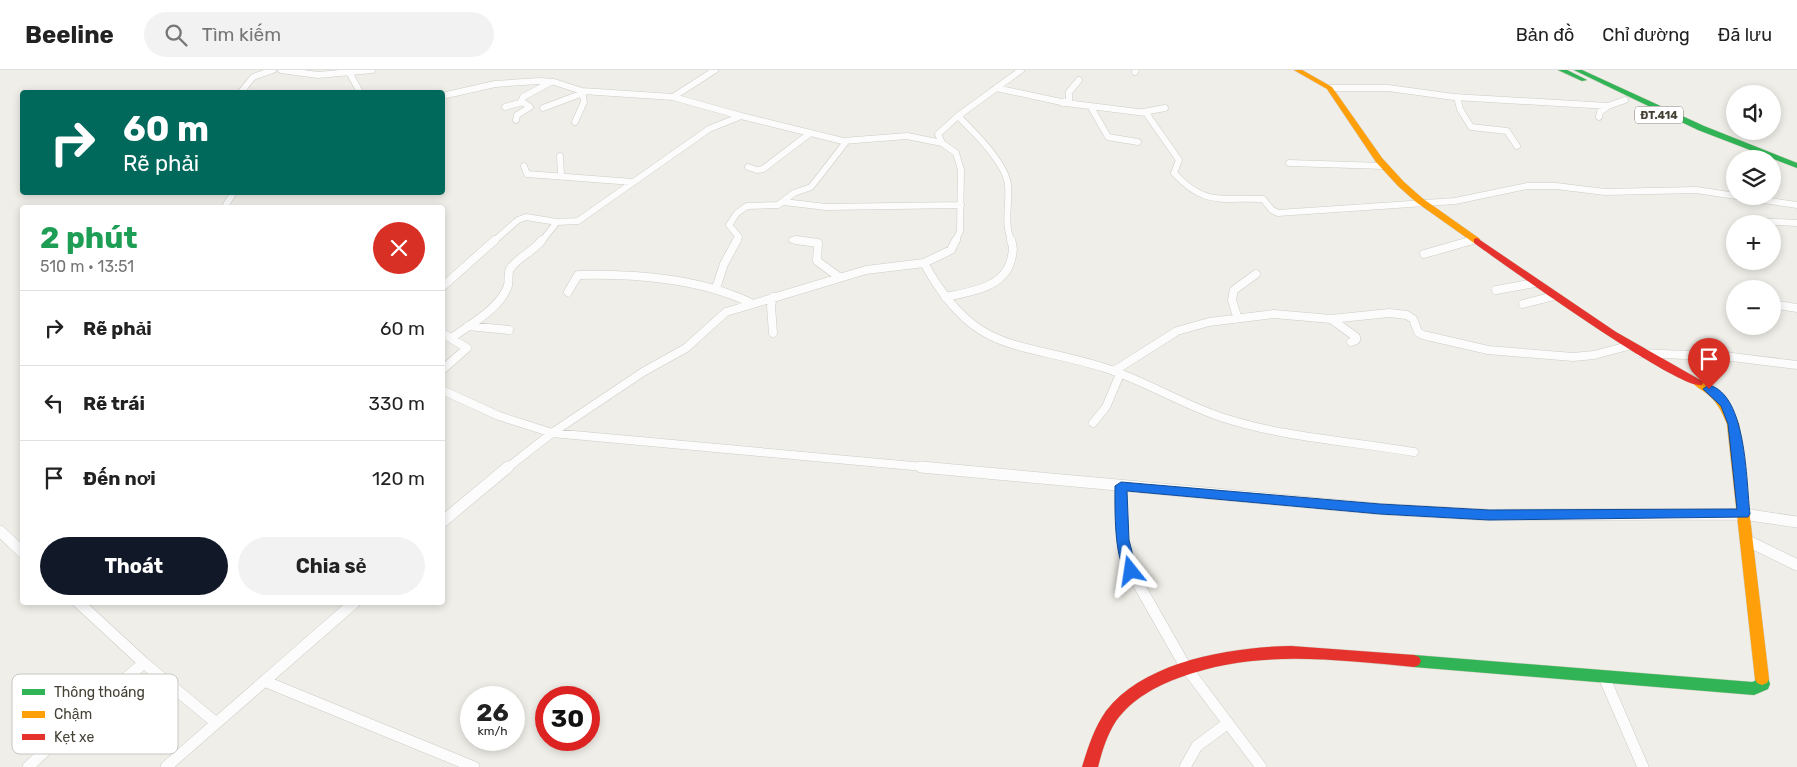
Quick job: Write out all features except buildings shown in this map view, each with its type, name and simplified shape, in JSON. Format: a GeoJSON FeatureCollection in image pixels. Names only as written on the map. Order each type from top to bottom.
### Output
{"type":"FeatureCollection","features":[{"type":"Feature","properties":{"kind":"street"},"geometry":{"type":"LineString","coordinates":[[281,70],[318,75],[372,70]]}},
{"type":"Feature","properties":{"kind":"street"},"geometry":{"type":"LineString","coordinates":[[673,97],[715,70]]}},
{"type":"Feature","properties":{"kind":"street"},"geometry":{"type":"LineString","coordinates":[[445,95],[495,84],[551,82],[582,92],[673,97],[846,142],[912,137],[940,130],[1021,70]]}},
{"type":"Feature","properties":{"kind":"street"},"geometry":{"type":"LineString","coordinates":[[1297,70],[1331,88],[1388,88],[1457,97],[1608,106]]}},
{"type":"Feature","properties":{"kind":"street","name":"ĐT.414"},"geometry":{"type":"LineString","coordinates":[[1561,70],[1738,150]]}},
{"type":"Feature","properties":{"kind":"street"},"geometry":{"type":"LineString","coordinates":[[1577,70],[1701,128],[1797,166]]}},
{"type":"Feature","properties":{"kind":"street"},"geometry":{"type":"LineString","coordinates":[[243,90],[253,77],[270,71]]}},
{"type":"Feature","properties":{"kind":"street"},"geometry":{"type":"LineString","coordinates":[[351,72],[359,90]]}},
{"type":"Feature","properties":{"kind":"street"},"geometry":{"type":"LineString","coordinates":[[1062,102],[1069,102],[1070,92],[1079,80]]}},
{"type":"Feature","properties":{"kind":"street"},"geometry":{"type":"LineString","coordinates":[[523,102],[521,101],[528,93],[551,82]]}},
{"type":"Feature","properties":{"kind":"street"},"geometry":{"type":"LineString","coordinates":[[996,88],[1091,107],[1143,112],[1165,108]]}},
{"type":"Feature","properties":{"kind":"street"},"geometry":{"type":"LineString","coordinates":[[1090,767],[1104,726],[1117,708],[1130,696],[1185,666],[1248,651],[1280,650],[1759,688],[1763,678],[1734,424],[1726,405],[1709,389],[1628,346],[1554,296],[1400,184],[1384,166],[1331,88]]}},
{"type":"Feature","properties":{"kind":"street"},"geometry":{"type":"LineString","coordinates":[[543,108],[582,92]]}},
{"type":"Feature","properties":{"kind":"street"},"geometry":{"type":"LineString","coordinates":[[575,122],[584,102],[582,92]]}},
{"type":"Feature","properties":{"kind":"street"},"geometry":{"type":"LineString","coordinates":[[1457,97],[1460,109],[1471,127],[1505,131],[1517,146]]}},
{"type":"Feature","properties":{"kind":"street"},"geometry":{"type":"LineString","coordinates":[[1599,117],[1600,112],[1608,106],[1626,100]]}},
{"type":"Feature","properties":{"kind":"street"},"geometry":{"type":"LineString","coordinates":[[505,106],[523,102],[530,107],[517,115],[516,120]]}},
{"type":"Feature","properties":{"kind":"street"},"geometry":{"type":"LineString","coordinates":[[1091,107],[1108,137],[1138,142]]}},
{"type":"Feature","properties":{"kind":"street"},"geometry":{"type":"LineString","coordinates":[[1143,112],[1148,116],[1179,160],[1174,173],[1190,191],[1204,198],[1263,199],[1274,212],[1285,214],[1342,207],[1424,203],[1474,198],[1517,187],[1545,186],[1606,192],[1696,190],[1797,205]]}},
{"type":"Feature","properties":{"kind":"street"},"geometry":{"type":"LineString","coordinates":[[445,284],[518,220],[529,217],[557,222],[578,221],[594,208],[628,188],[633,182],[709,129],[741,116]]}},
{"type":"Feature","properties":{"kind":"street"},"geometry":{"type":"LineString","coordinates":[[945,298],[967,292],[999,279],[1007,270],[1014,247],[1006,230],[1008,184],[1005,174],[975,134],[958,116]]}},
{"type":"Feature","properties":{"kind":"street"},"geometry":{"type":"LineString","coordinates":[[445,519],[472,495],[552,433],[643,372],[700,338],[720,316],[751,303],[874,268],[924,263],[944,254],[956,243],[960,230],[961,170],[956,153],[942,143],[938,137],[940,130]]}},
{"type":"Feature","properties":{"kind":"street"},"geometry":{"type":"LineString","coordinates":[[748,167],[758,170],[763,169],[810,134]]}},
{"type":"Feature","properties":{"kind":"street"},"geometry":{"type":"LineString","coordinates":[[912,137],[942,143]]}},
{"type":"Feature","properties":{"kind":"street"},"geometry":{"type":"LineString","coordinates":[[716,288],[724,264],[739,237],[729,225],[732,218],[746,206],[774,206],[784,202],[794,193],[815,184],[846,142]]}},
{"type":"Feature","properties":{"kind":"street"},"geometry":{"type":"LineString","coordinates":[[560,156],[561,175]]}},
{"type":"Feature","properties":{"kind":"street"},"geometry":{"type":"LineString","coordinates":[[1289,163],[1384,166]]}},
{"type":"Feature","properties":{"kind":"street"},"geometry":{"type":"LineString","coordinates":[[524,166],[526,174],[561,175],[633,182]]}},
{"type":"Feature","properties":{"kind":"street"},"geometry":{"type":"LineString","coordinates":[[1781,167],[1797,173]]}},
{"type":"Feature","properties":{"kind":"street"},"geometry":{"type":"LineString","coordinates":[[784,202],[826,207],[961,205]]}},
{"type":"Feature","properties":{"kind":"street"},"geometry":{"type":"LineString","coordinates":[[452,338],[500,301],[508,287],[509,271],[517,261],[536,248],[557,222]]}},
{"type":"Feature","properties":{"kind":"street"},"geometry":{"type":"LineString","coordinates":[[1781,222],[1797,223]]}},
{"type":"Feature","properties":{"kind":"street"},"geometry":{"type":"LineString","coordinates":[[792,240],[818,244],[817,261],[839,278]]}},
{"type":"Feature","properties":{"kind":"street"},"geometry":{"type":"LineString","coordinates":[[1424,254],[1475,240]]}},
{"type":"Feature","properties":{"kind":"street"},"geometry":{"type":"LineString","coordinates":[[924,263],[945,298],[974,328],[996,339],[1117,372],[1210,413],[1236,421],[1304,438],[1375,445],[1414,452]]}},
{"type":"Feature","properties":{"kind":"street"},"geometry":{"type":"LineString","coordinates":[[568,292],[576,277],[584,274],[637,275],[716,288],[751,303]]}},
{"type":"Feature","properties":{"kind":"street"},"geometry":{"type":"LineString","coordinates":[[1235,318],[1237,316],[1230,296],[1232,290],[1239,283],[1256,274]]}},
{"type":"Feature","properties":{"kind":"street"},"geometry":{"type":"LineString","coordinates":[[1496,290],[1535,283]]}},
{"type":"Feature","properties":{"kind":"street"},"geometry":{"type":"LineString","coordinates":[[1523,304],[1554,296]]}},
{"type":"Feature","properties":{"kind":"street"},"geometry":{"type":"LineString","coordinates":[[773,297],[770,306],[773,333]]}},
{"type":"Feature","properties":{"kind":"street"},"geometry":{"type":"LineString","coordinates":[[1781,305],[1797,308]]}},
{"type":"Feature","properties":{"kind":"street"},"geometry":{"type":"LineString","coordinates":[[1093,423],[1106,407],[1117,372],[1177,331],[1235,318],[1282,314],[1331,319],[1400,314],[1413,319],[1418,332],[1422,335],[1497,350],[1573,357],[1594,355],[1628,346]]}},
{"type":"Feature","properties":{"kind":"street"},"geometry":{"type":"LineString","coordinates":[[1331,319],[1356,337],[1356,340],[1351,342]]}},
{"type":"Feature","properties":{"kind":"street"},"geometry":{"type":"LineString","coordinates":[[468,326],[509,330]]}},
{"type":"Feature","properties":{"kind":"street"},"geometry":{"type":"LineString","coordinates":[[445,334],[467,348],[445,367]]}},
{"type":"Feature","properties":{"kind":"street"},"geometry":{"type":"LineString","coordinates":[[1640,353],[1732,357],[1797,365]]}},
{"type":"Feature","properties":{"kind":"street"},"geometry":{"type":"LineString","coordinates":[[445,391],[499,416],[552,433],[1380,509],[1489,515],[1744,514],[1797,522]]}},
{"type":"Feature","properties":{"kind":"street"},"geometry":{"type":"LineString","coordinates":[[1121,486],[1122,540],[1131,571],[1185,666],[1261,767]]}},
{"type":"Feature","properties":{"kind":"street"},"geometry":{"type":"LineString","coordinates":[[0,530],[4,540],[20,551]]}},
{"type":"Feature","properties":{"kind":"street"},"geometry":{"type":"LineString","coordinates":[[1746,540],[1797,565]]}},
{"type":"Feature","properties":{"kind":"street"},"geometry":{"type":"LineString","coordinates":[[81,605],[157,674]]}},
{"type":"Feature","properties":{"kind":"street"},"geometry":{"type":"LineString","coordinates":[[166,767],[215,722],[352,605]]}},
{"type":"Feature","properties":{"kind":"street"},"geometry":{"type":"LineString","coordinates":[[131,674],[144,663]]}},
{"type":"Feature","properties":{"kind":"street"},"geometry":{"type":"LineString","coordinates":[[1604,677],[1643,767]]}},
{"type":"Feature","properties":{"kind":"street"},"geometry":{"type":"LineString","coordinates":[[264,681],[474,767]]}},
{"type":"Feature","properties":{"kind":"street"},"geometry":{"type":"LineString","coordinates":[[178,691],[215,722]]}},
{"type":"Feature","properties":{"kind":"street"},"geometry":{"type":"LineString","coordinates":[[1185,767],[1191,752],[1198,743],[1228,723]]}},
{"type":"Feature","properties":{"kind":"street"},"geometry":{"type":"LineString","coordinates":[[28,767],[42,754]]}},
{"type":"Feature","properties":{"kind":"traffic: fast"},"geometry":{"type":"LineString","coordinates":[[1561,70],[1584,80]]}},
{"type":"Feature","properties":{"kind":"traffic: fast"},"geometry":{"type":"LineString","coordinates":[[1577,70],[1701,128],[1797,166]]}},
{"type":"Feature","properties":{"kind":"traffic: fast"},"geometry":{"type":"LineString","coordinates":[[1414,661],[1754,689],[1763,684],[1762,679]]}},
{"type":"Feature","properties":{"kind":"traffic: slow"},"geometry":{"type":"LineString","coordinates":[[1297,70],[1330,88],[1379,160],[1401,184],[1419,200],[1477,241]]}},
{"type":"Feature","properties":{"kind":"traffic: slow"},"geometry":{"type":"LineString","coordinates":[[1698,383],[1720,400],[1733,424],[1762,679]]}},
{"type":"Feature","properties":{"kind":"traffic: jam"},"geometry":{"type":"LineString","coordinates":[[1477,241],[1612,334],[1698,383]]}},
{"type":"Feature","properties":{"kind":"traffic: jam"},"geometry":{"type":"LineString","coordinates":[[1090,767],[1103,729],[1123,703],[1142,688],[1171,674],[1201,663],[1230,656],[1291,652],[1414,661]]}},
{"type":"Feature","properties":{"kind":"route"},"geometry":{"type":"LineString","coordinates":[[1131,571],[1122,540],[1121,486],[1380,509],[1489,515],[1606,513],[1744,514],[1734,424],[1726,405],[1709,389]]}}]}
